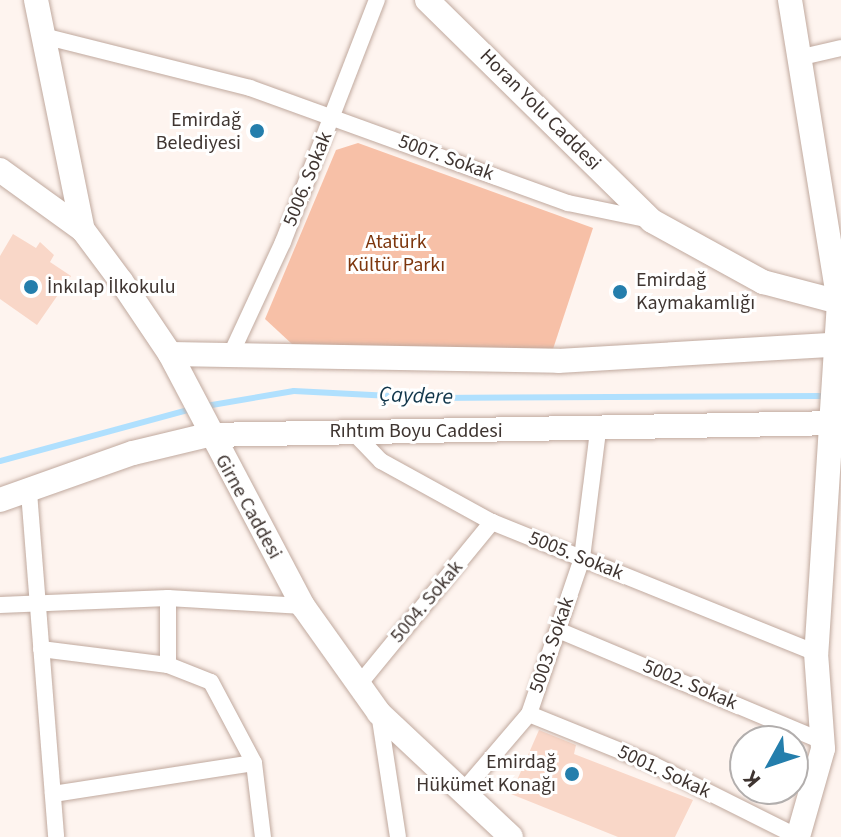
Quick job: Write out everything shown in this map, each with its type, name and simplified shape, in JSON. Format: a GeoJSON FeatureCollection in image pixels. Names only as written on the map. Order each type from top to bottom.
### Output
{"type":"FeatureCollection","features":[{"type":"Feature","properties":{"kind":"street"},"geometry":{"type":"LineString","coordinates":[[36,0],[83,230]]}},
{"type":"Feature","properties":{"kind":"street","name":"5006. Sokak"},"geometry":{"type":"LineString","coordinates":[[231,354],[333,117],[377,0]]}},
{"type":"Feature","properties":{"kind":"street","name":"Horan Yolu Caddesi"},"geometry":{"type":"LineString","coordinates":[[427,0],[652,221]]}},
{"type":"Feature","properties":{"kind":"street"},"geometry":{"type":"LineString","coordinates":[[790,0],[839,276],[836,423],[816,653],[822,741],[798,837]]}},
{"type":"Feature","properties":{"kind":"street","name":"5007. Sokak"},"geometry":{"type":"LineString","coordinates":[[43,36],[250,88],[568,203],[652,221],[763,282],[839,302]]}},
{"type":"Feature","properties":{"kind":"street"},"geometry":{"type":"LineString","coordinates":[[798,58],[841,48]]}},
{"type":"Feature","properties":{"kind":"street","name":"Girne Caddesi"},"geometry":{"type":"LineString","coordinates":[[0,170],[83,230],[175,362],[208,435],[303,606],[361,682],[379,713],[511,837]]}},
{"type":"Feature","properties":{"kind":"street"},"geometry":{"type":"LineString","coordinates":[[175,362],[231,354],[558,361],[837,344]]}},
{"type":"Feature","properties":{"kind":"street","name":"Rıhtım Boyu Caddesi"},"geometry":{"type":"LineString","coordinates":[[0,500],[133,453],[208,435],[352,430],[598,431],[836,423]]}},
{"type":"Feature","properties":{"kind":"street","name":"5005. Sokak"},"geometry":{"type":"LineString","coordinates":[[352,430],[381,461],[492,522],[816,653]]}},
{"type":"Feature","properties":{"kind":"street","name":"5003. Sokak"},"geometry":{"type":"LineString","coordinates":[[464,790],[529,714],[582,558],[598,431]]}},
{"type":"Feature","properties":{"kind":"street"},"geometry":{"type":"LineString","coordinates":[[29,492],[56,837]]}},
{"type":"Feature","properties":{"kind":"street","name":"5004. Sokak"},"geometry":{"type":"LineString","coordinates":[[361,682],[492,522]]}},
{"type":"Feature","properties":{"kind":"street"},"geometry":{"type":"LineString","coordinates":[[0,605],[168,598],[303,606]]}},
{"type":"Feature","properties":{"kind":"street"},"geometry":{"type":"LineString","coordinates":[[168,598],[168,665]]}},
{"type":"Feature","properties":{"kind":"street","name":"5002. Sokak"},"geometry":{"type":"LineString","coordinates":[[558,630],[822,741]]}},
{"type":"Feature","properties":{"kind":"street"},"geometry":{"type":"LineString","coordinates":[[41,649],[168,665],[211,682],[254,763],[263,837]]}},
{"type":"Feature","properties":{"kind":"street"},"geometry":{"type":"LineString","coordinates":[[379,713],[398,837]]}},
{"type":"Feature","properties":{"kind":"street","name":"5001. Sokak"},"geometry":{"type":"LineString","coordinates":[[529,714],[650,763],[798,837]]}},
{"type":"Feature","properties":{"kind":"street"},"geometry":{"type":"LineString","coordinates":[[53,794],[254,763]]}},
{"type":"Feature","properties":{"kind":"green space","name":"Atatürk Kültür Parkı"},"geometry":{"type":"Polygon","coordinates":[[[358,143],[593,228],[552,352],[292,344],[265,319],[336,150],[358,143]]]}},
{"type":"Feature","properties":{"kind":"building","name":"İnkılap İlkokulu"},"geometry":{"type":"Polygon","coordinates":[[[13,234],[36,248],[40,242],[54,255],[50,262],[71,276],[37,325],[0,299],[0,256],[13,234]]]}},
{"type":"Feature","properties":{"kind":"building","name":"Emirdağ Hükümet Konağı"},"geometry":{"type":"Polygon","coordinates":[[[539,730],[576,745],[574,754],[693,800],[675,837],[618,837],[511,794],[539,730]]]}},
{"type":"Feature","properties":{"kind":"waterway","name":"Çaydere"},"geometry":{"type":"LineString","coordinates":[[206,406],[294,391],[430,398],[825,396]]}},
{"type":"Feature","properties":{"kind":"waterway","name":"Çaydere"},"geometry":{"type":"LineString","coordinates":[[0,461],[191,409]]}},
{"type":"Feature","properties":{"kind":"place","name":"Emirdağ Belediyesi"},"geometry":{"type":"Point","coordinates":[257,131]}},
{"type":"Feature","properties":{"kind":"place","name":"İnkılap İlkokulu"},"geometry":{"type":"Point","coordinates":[31,287]}},
{"type":"Feature","properties":{"kind":"place","name":"Emirdağ Kaymakamlığı"},"geometry":{"type":"Point","coordinates":[620,292]}},
{"type":"Feature","properties":{"kind":"place","name":"Emirdağ Hükümet Konağı"},"geometry":{"type":"Point","coordinates":[572,774]}}]}
